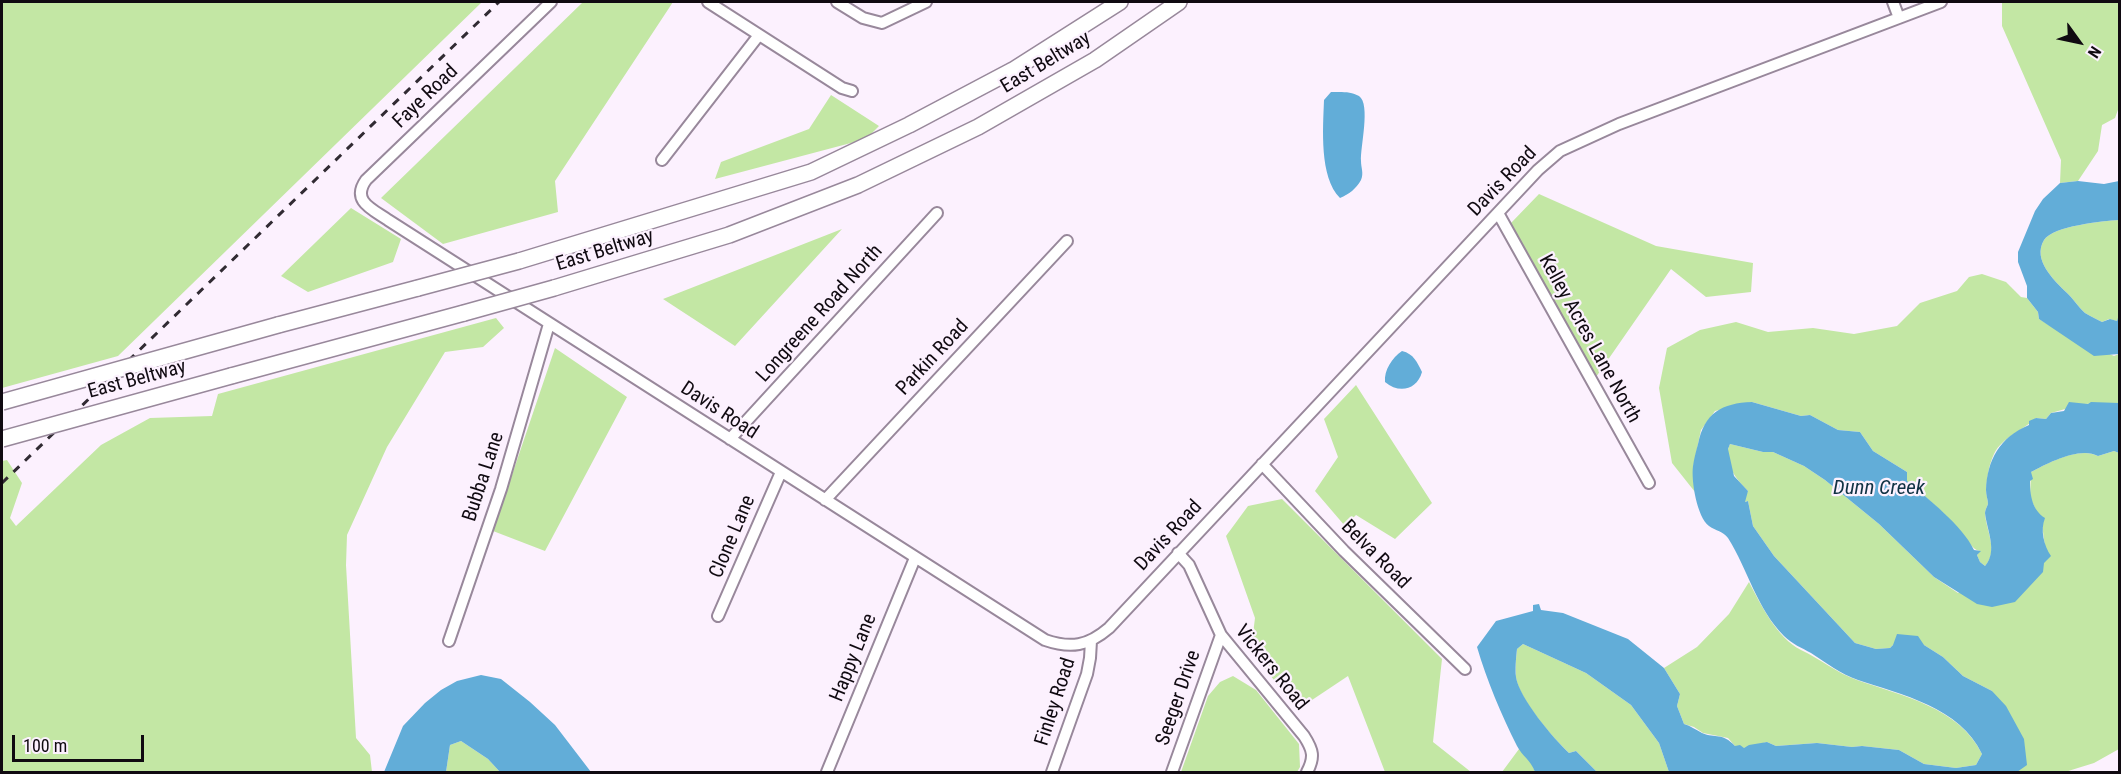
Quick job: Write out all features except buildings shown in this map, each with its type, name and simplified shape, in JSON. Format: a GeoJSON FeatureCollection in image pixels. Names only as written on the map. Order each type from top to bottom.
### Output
{"type":"FeatureCollection","features":[{"type":"Feature","properties":{"kind":"highway","name":"East Beltway"},"geometry":{"type":"LineString","coordinates":[[2,402],[519,261],[811,172],[909,125],[1013,70],[1120,2]]}},
{"type":"Feature","properties":{"kind":"highway","name":"East Beltway"},"geometry":{"type":"LineString","coordinates":[[2,439],[554,288],[729,235],[858,185],[978,127],[1095,60],[1179,2]]}},
{"type":"Feature","properties":{"kind":"street","name":"Faye Road"},"geometry":{"type":"LineString","coordinates":[[388,220],[363,201],[360,195],[361,187],[366,180],[551,2]]}},
{"type":"Feature","properties":{"kind":"street"},"geometry":{"type":"LineString","coordinates":[[708,2],[842,88],[852,91]]}},
{"type":"Feature","properties":{"kind":"street"},"geometry":{"type":"LineString","coordinates":[[837,2],[863,18],[882,23],[926,2]]}},
{"type":"Feature","properties":{"kind":"street"},"geometry":{"type":"LineString","coordinates":[[1893,2],[1899,18]]}},
{"type":"Feature","properties":{"kind":"street","name":"Davis Road"},"geometry":{"type":"LineString","coordinates":[[388,220],[1045,640],[1065,646],[1091,641],[1109,628],[1548,160],[1572,144],[1619,124],[1941,2]]}},
{"type":"Feature","properties":{"kind":"street"},"geometry":{"type":"LineString","coordinates":[[662,160],[759,35]]}},
{"type":"Feature","properties":{"kind":"street","name":"Longreene Road North"},"geometry":{"type":"LineString","coordinates":[[730,440],[937,213]]}},
{"type":"Feature","properties":{"kind":"street","name":"Kelley Acres Lane North"},"geometry":{"type":"LineString","coordinates":[[1498,213],[1649,483]]}},
{"type":"Feature","properties":{"kind":"street","name":"Parkin Road"},"geometry":{"type":"LineString","coordinates":[[825,500],[1067,241]]}},
{"type":"Feature","properties":{"kind":"street","name":"Bubba Lane"},"geometry":{"type":"LineString","coordinates":[[448,640],[501,489],[549,324]]}},
{"type":"Feature","properties":{"kind":"street","name":"Belva Road"},"geometry":{"type":"LineString","coordinates":[[1262,464],[1344,551],[1465,669]]}},
{"type":"Feature","properties":{"kind":"street","name":"Clone Lane"},"geometry":{"type":"LineString","coordinates":[[718,616],[781,472]]}},
{"type":"Feature","properties":{"kind":"street","name":"Vickers Road"},"geometry":{"type":"LineString","coordinates":[[1178,553],[1189,565],[1221,635],[1304,736],[1312,749],[1314,755],[1307,772]]}},
{"type":"Feature","properties":{"kind":"street","name":"Happy Lane"},"geometry":{"type":"LineString","coordinates":[[827,772],[915,558]]}},
{"type":"Feature","properties":{"kind":"street","name":"Seeger Drive"},"geometry":{"type":"LineString","coordinates":[[1172,772],[1221,635]]}},
{"type":"Feature","properties":{"kind":"street","name":"Finley Road"},"geometry":{"type":"LineString","coordinates":[[1052,772],[1087,674],[1091,641]]}},
{"type":"Feature","properties":{"kind":"green space"},"geometry":{"type":"Polygon","coordinates":[[[2,2],[482,2],[118,356],[2,388],[2,2]]]}},
{"type":"Feature","properties":{"kind":"green space"},"geometry":{"type":"Polygon","coordinates":[[[583,2],[673,2],[555,181],[558,212],[443,244],[381,198],[583,2]]]}},
{"type":"Feature","properties":{"kind":"green space"},"geometry":{"type":"Polygon","coordinates":[[[2002,2],[2119,2],[2119,107],[2115,118],[2102,125],[2098,151],[2078,181],[2060,183],[2061,160],[2002,26],[2002,2]]]}},
{"type":"Feature","properties":{"kind":"green space"},"geometry":{"type":"Polygon","coordinates":[[[831,95],[879,126],[866,139],[715,179],[721,162],[809,129],[831,95]]]}},
{"type":"Feature","properties":{"kind":"green space"},"geometry":{"type":"Polygon","coordinates":[[[1539,194],[1656,246],[1753,263],[1751,292],[1706,297],[1671,269],[1596,377],[1511,223],[1539,194]]]}},
{"type":"Feature","properties":{"kind":"green space"},"geometry":{"type":"Polygon","coordinates":[[[351,208],[401,239],[393,262],[308,292],[281,276],[351,208]]]}},
{"type":"Feature","properties":{"kind":"green space"},"geometry":{"type":"Polygon","coordinates":[[[2119,220],[2120,315],[2117,321],[2109,319],[2102,322],[2085,313],[2051,276],[2043,262],[2041,247],[2049,235],[2057,231],[2079,225],[2119,220]]]}},
{"type":"Feature","properties":{"kind":"green space"},"geometry":{"type":"Polygon","coordinates":[[[842,229],[735,346],[663,299],[842,229]]]}},
{"type":"Feature","properties":{"kind":"green space"},"geometry":{"type":"Polygon","coordinates":[[[1982,274],[2006,282],[2021,297],[2027,298],[2038,312],[2039,319],[2062,333],[2114,356],[2119,354],[2119,403],[2083,404],[2051,413],[2046,419],[2036,418],[2002,443],[1994,454],[1986,485],[1988,504],[1985,513],[1991,541],[1991,554],[1985,566],[1977,555],[1980,551],[1972,546],[1941,511],[1906,481],[1907,472],[1873,451],[1860,432],[1838,430],[1810,415],[1801,416],[1752,402],[1715,411],[1701,430],[1693,468],[1695,492],[1672,463],[1659,388],[1667,348],[1700,330],[1736,322],[1768,332],[1813,328],[1854,334],[1897,326],[1920,303],[1957,291],[1969,277],[1982,274]]]}},
{"type":"Feature","properties":{"kind":"green space"},"geometry":{"type":"Polygon","coordinates":[[[496,318],[504,328],[483,347],[445,352],[387,447],[347,535],[346,565],[356,738],[370,755],[372,772],[2,772],[2,461],[7,460],[22,483],[10,518],[16,526],[101,445],[150,418],[212,416],[218,394],[496,318]]]}},
{"type":"Feature","properties":{"kind":"green space"},"geometry":{"type":"Polygon","coordinates":[[[555,348],[627,397],[545,551],[493,531],[555,348]]]}},
{"type":"Feature","properties":{"kind":"green space"},"geometry":{"type":"Polygon","coordinates":[[[1356,385],[1432,503],[1395,539],[1356,515],[1345,526],[1315,491],[1338,457],[1324,419],[1356,385]]]}},
{"type":"Feature","properties":{"kind":"green space"},"geometry":{"type":"Polygon","coordinates":[[[1730,444],[1763,452],[1773,452],[1804,466],[1879,524],[1934,577],[1958,593],[2045,547],[2042,524],[2030,497],[2031,472],[2073,454],[2090,453],[2098,456],[2114,451],[2119,453],[2119,749],[2094,763],[2065,772],[2017,772],[1992,691],[1963,676],[1943,657],[1924,645],[1893,645],[1890,648],[1876,649],[1855,643],[1774,556],[1753,526],[1748,501],[1745,502],[1744,498],[1748,491],[1735,476],[1727,457],[1730,444]]]}},
{"type":"Feature","properties":{"kind":"green space"},"geometry":{"type":"Polygon","coordinates":[[[1282,499],[1442,659],[1433,742],[1471,772],[1385,772],[1348,676],[1297,710],[1251,650],[1255,618],[1226,536],[1248,506],[1282,499]]]}},
{"type":"Feature","properties":{"kind":"green space"},"geometry":{"type":"Polygon","coordinates":[[[1749,582],[1770,620],[1792,645],[1850,677],[1928,705],[1944,714],[1972,738],[1982,754],[1976,765],[1956,768],[1924,764],[1899,750],[1862,746],[1817,743],[1776,746],[1767,742],[1744,748],[1735,746],[1728,738],[1703,733],[1684,724],[1677,706],[1680,694],[1664,668],[1697,647],[1729,614],[1749,582]]]}},
{"type":"Feature","properties":{"kind":"green space"},"geometry":{"type":"Polygon","coordinates":[[[1523,644],[1586,673],[1631,705],[1659,743],[1669,772],[1597,772],[1576,751],[1569,753],[1538,718],[1518,686],[1517,649],[1523,644]]]}},
{"type":"Feature","properties":{"kind":"green space"},"geometry":{"type":"Polygon","coordinates":[[[1233,676],[1256,690],[1299,744],[1300,767],[1297,772],[1181,772],[1208,696],[1220,682],[1233,676]]]}},
{"type":"Feature","properties":{"kind":"green space"},"geometry":{"type":"Polygon","coordinates":[[[461,741],[488,759],[500,772],[446,772],[450,745],[461,741]]]}},
{"type":"Feature","properties":{"kind":"green space"},"geometry":{"type":"Polygon","coordinates":[[[1519,749],[1531,761],[1535,772],[1502,772],[1519,749]]]}},
{"type":"Feature","properties":{"kind":"water"},"geometry":{"type":"Polygon","coordinates":[[[1331,92],[1345,92],[1359,96],[1365,117],[1361,155],[1362,177],[1355,189],[1340,198],[1328,178],[1325,165],[1324,100],[1331,92]]]}},
{"type":"Feature","properties":{"kind":"water"},"geometry":{"type":"Polygon","coordinates":[[[2078,181],[2104,184],[2119,181],[2119,220],[2079,225],[2057,231],[2044,240],[2041,255],[2051,276],[2085,313],[2102,322],[2110,319],[2117,321],[2119,315],[2119,354],[2094,356],[2039,319],[2038,312],[2027,298],[2027,286],[2018,262],[2018,252],[2035,211],[2043,199],[2060,183],[2078,181]]]}},
{"type":"Feature","properties":{"kind":"water"},"geometry":{"type":"Polygon","coordinates":[[[1402,351],[1412,356],[1422,372],[1416,383],[1402,389],[1390,386],[1385,382],[1385,378],[1389,365],[1402,351]]]}},
{"type":"Feature","properties":{"kind":"water","name":"Dunn Creek"},"geometry":{"type":"Polygon","coordinates":[[[1752,402],[1801,416],[1810,415],[1838,430],[1860,432],[1873,451],[1907,472],[1907,481],[1962,531],[1974,550],[1981,551],[1977,555],[1985,566],[1991,554],[1991,541],[1985,513],[1988,504],[1987,479],[1992,459],[2003,443],[2029,425],[2029,421],[2036,418],[2046,419],[2051,413],[2064,411],[2069,402],[2119,403],[2119,453],[2114,451],[2098,456],[2091,453],[2073,454],[2031,472],[2033,479],[2030,481],[2031,497],[2037,511],[2045,518],[2044,538],[2051,556],[2044,563],[2043,572],[2015,602],[1992,607],[1977,604],[1934,577],[1879,524],[1804,466],[1773,452],[1763,452],[1730,444],[1728,449],[1734,476],[1748,491],[1745,502],[1748,501],[1753,526],[1774,556],[1855,643],[1876,649],[1890,648],[1897,634],[1918,636],[1924,645],[1943,657],[1963,676],[1992,691],[2006,706],[2024,739],[2027,765],[2017,772],[1669,772],[1659,743],[1631,705],[1586,673],[1523,644],[1517,649],[1516,677],[1523,696],[1563,747],[1569,753],[1576,751],[1597,772],[1535,772],[1517,746],[1505,722],[1477,647],[1496,621],[1533,611],[1533,605],[1539,604],[1541,610],[1563,613],[1628,639],[1664,668],[1680,694],[1677,706],[1684,724],[1707,735],[1723,737],[1735,746],[1740,745],[1744,748],[1767,742],[1776,746],[1817,743],[1862,746],[1899,750],[1924,764],[1956,768],[1976,765],[1982,754],[1960,725],[1945,714],[1911,698],[1846,675],[1787,639],[1767,614],[1728,538],[1709,526],[1701,515],[1693,480],[1693,463],[1705,424],[1710,417],[1723,408],[1752,402]]]}},
{"type":"Feature","properties":{"kind":"water"},"geometry":{"type":"Polygon","coordinates":[[[481,675],[501,679],[530,702],[555,725],[591,772],[500,772],[488,759],[461,741],[450,745],[446,772],[384,772],[403,726],[425,703],[457,681],[481,675]]]}},
{"type":"Feature","properties":{"kind":"railway"},"geometry":{"type":"LineString","coordinates":[[2,483],[499,2]]}}]}
